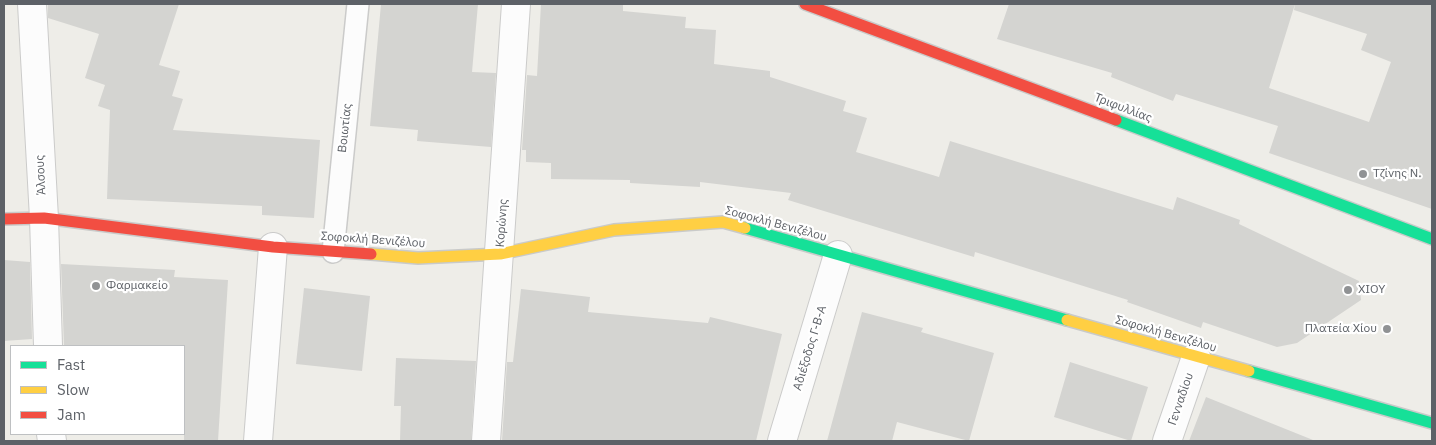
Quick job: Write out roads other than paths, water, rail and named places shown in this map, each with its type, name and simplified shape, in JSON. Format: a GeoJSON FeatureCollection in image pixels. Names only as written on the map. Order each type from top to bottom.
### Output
{"type":"FeatureCollection","features":[{"type":"Feature","properties":{"kind":"street","name":"Άλσους"},"geometry":{"type":"LineString","coordinates":[[32,4],[44,218],[48,345]]}},
{"type":"Feature","properties":{"kind":"street","name":"Κορώνης"},"geometry":{"type":"LineString","coordinates":[[486,441],[516,4]]}},
{"type":"Feature","properties":{"kind":"street","name":"Τριφυλλίας"},"geometry":{"type":"LineString","coordinates":[[805,4],[1432,239]]}},
{"type":"Feature","properties":{"kind":"street","name":"Σοφοκλή Βενιζέλου"},"geometry":{"type":"LineString","coordinates":[[4,219],[44,218],[273,247],[418,258],[500,254],[614,230],[723,222],[1432,423]]}},
{"type":"Feature","properties":{"kind":"street"},"geometry":{"type":"LineString","coordinates":[[258,441],[273,247]]}},
{"type":"Feature","properties":{"kind":"street","name":"Αδιέξοδος Γ-Β-Α"},"geometry":{"type":"LineString","coordinates":[[782,441],[838,255]]}},
{"type":"Feature","properties":{"kind":"street","name":"Γενναδίου"},"geometry":{"type":"LineString","coordinates":[[1167,441],[1196,357]]}},
{"type":"Feature","properties":{"kind":"lane","name":"Βοιωτίας"},"geometry":{"type":"LineString","coordinates":[[333,252],[358,4]]}},
{"type":"Feature","properties":{"kind":"place","name":"Τζίνης Ν."},"geometry":{"type":"Point","coordinates":[1363,174]}},
{"type":"Feature","properties":{"kind":"place","name":"Φαρμακείο"},"geometry":{"type":"Point","coordinates":[96,286]}},
{"type":"Feature","properties":{"kind":"place","name":"ΧΙΟΥ"},"geometry":{"type":"Point","coordinates":[1348,290]}},
{"type":"Feature","properties":{"kind":"place","name":"Πλατεία Χίου"},"geometry":{"type":"Point","coordinates":[1387,329]}}]}
